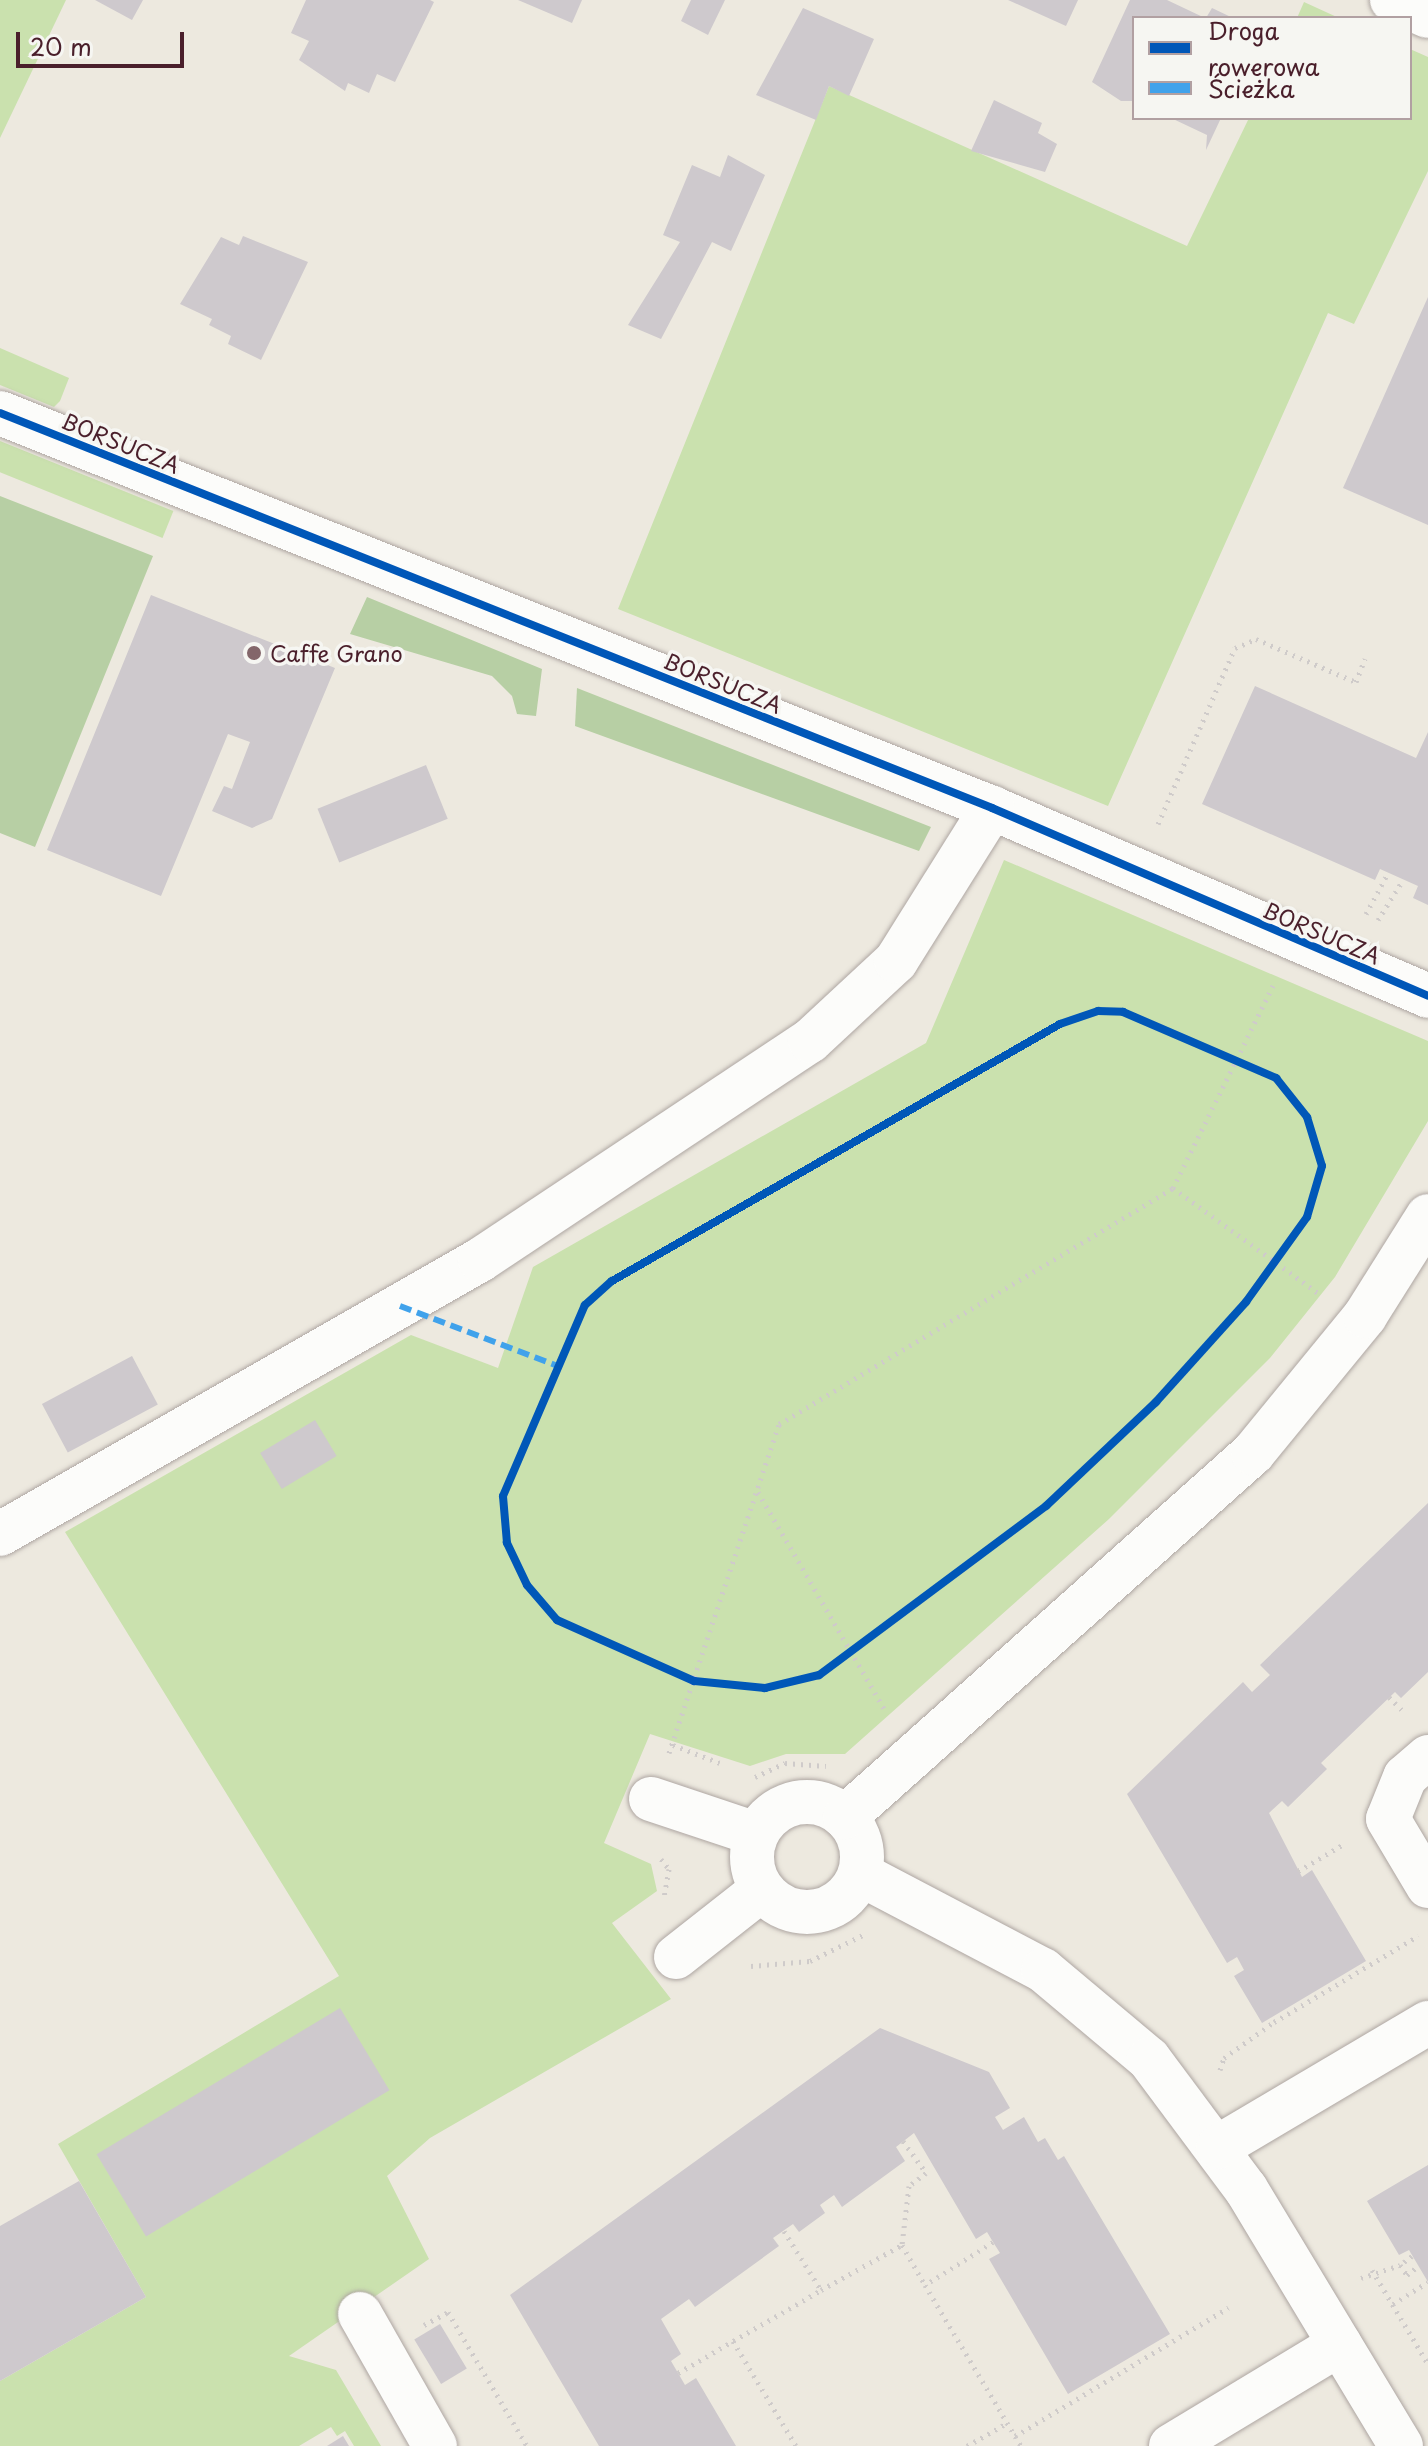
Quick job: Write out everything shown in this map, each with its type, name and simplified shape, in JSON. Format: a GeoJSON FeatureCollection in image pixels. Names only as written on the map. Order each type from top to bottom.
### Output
{"type":"FeatureCollection","features":[{"type":"Feature","properties":{"kind":"street"},"geometry":{"type":"LineString","coordinates":[[1392,0],[1428,16]]}},
{"type":"Feature","properties":{"kind":"street","name":"BORSUCZA"},"geometry":{"type":"LineString","coordinates":[[0,413],[992,808],[1428,996]]}},
{"type":"Feature","properties":{"kind":"street"},"geometry":{"type":"LineString","coordinates":[[0,1534],[480,1260],[810,1041],[896,961],[992,808]]}},
{"type":"Feature","properties":{"kind":"street"},"geometry":{"type":"LineString","coordinates":[[845,1817],[1253,1453],[1365,1316],[1428,1216]]}},
{"type":"Feature","properties":{"kind":"street"},"geometry":{"type":"LineString","coordinates":[[1428,1757],[1405,1777],[1388,1819],[1428,1886]]}},
{"type":"Feature","properties":{"kind":"street"},"geometry":{"type":"LineString","coordinates":[[651,1799],[756,1834]]}},
{"type":"Feature","properties":{"kind":"street"},"geometry":{"type":"LineString","coordinates":[[795,1803],[822,1804],[845,1817],[860,1843],[860,1874],[839,1902],[807,1913],[761,1890],[751,1863],[756,1834],[772,1813],[795,1803]]}},
{"type":"Feature","properties":{"kind":"street"},"geometry":{"type":"LineString","coordinates":[[860,1874],[924,1902],[1085,1999],[1149,2059],[1218,2147],[1401,2446]]}},
{"type":"Feature","properties":{"kind":"street"},"geometry":{"type":"LineString","coordinates":[[676,1957],[761,1890]]}},
{"type":"Feature","properties":{"kind":"street"},"geometry":{"type":"LineString","coordinates":[[1218,2147],[1428,2023]]}},
{"type":"Feature","properties":{"kind":"street"},"geometry":{"type":"LineString","coordinates":[[370,2332],[435,2446]]}},
{"type":"Feature","properties":{"kind":"street"},"geometry":{"type":"LineString","coordinates":[[1171,2446],[1340,2344]]}},
{"type":"Feature","properties":{"kind":"path"},"geometry":{"type":"LineString","coordinates":[[1158,835],[1157,820],[1235,648],[1256,639],[1356,682],[1365,659]]}},
{"type":"Feature","properties":{"kind":"path"},"geometry":{"type":"LineString","coordinates":[[1364,918],[1388,873]]}},
{"type":"Feature","properties":{"kind":"path"},"geometry":{"type":"LineString","coordinates":[[1376,924],[1403,880]]}},
{"type":"Feature","properties":{"kind":"path"},"geometry":{"type":"LineString","coordinates":[[1353,916],[1390,931]]}},
{"type":"Feature","properties":{"kind":"path"},"geometry":{"type":"LineString","coordinates":[[728,1767],[673,1745],[779,1424],[1173,1188],[1240,1062],[1281,969]]}},
{"type":"Feature","properties":{"kind":"path"},"geometry":{"type":"LineString","coordinates":[[1225,1056],[1252,1067]]}},
{"type":"Feature","properties":{"kind":"path"},"geometry":{"type":"LineString","coordinates":[[1173,1188],[1330,1302]]}},
{"type":"Feature","properties":{"kind":"path"},"geometry":{"type":"LineString","coordinates":[[1270,1273],[1285,1252]]}},
{"type":"Feature","properties":{"kind":"path"},"geometry":{"type":"LineString","coordinates":[[758,1492],[894,1724]]}},
{"type":"Feature","properties":{"kind":"path"},"geometry":{"type":"LineString","coordinates":[[842,1662],[865,1646]]}},
{"type":"Feature","properties":{"kind":"path"},"geometry":{"type":"LineString","coordinates":[[681,1676],[709,1682]]}},
{"type":"Feature","properties":{"kind":"path"},"geometry":{"type":"LineString","coordinates":[[741,1772],[755,1777],[785,1763],[842,1765]]}},
{"type":"Feature","properties":{"kind":"path"},"geometry":{"type":"LineString","coordinates":[[1298,1871],[1350,1840]]}},
{"type":"Feature","properties":{"kind":"path"},"geometry":{"type":"LineString","coordinates":[[1218,2079],[1224,2058],[1265,2028],[1428,1930]]}},
{"type":"Feature","properties":{"kind":"path"},"geometry":{"type":"LineString","coordinates":[[744,1967],[810,1961],[879,1933]]}},
{"type":"Feature","properties":{"kind":"path"},"geometry":{"type":"LineString","coordinates":[[903,2141],[926,2173],[909,2186],[902,2245],[1021,2446]]}},
{"type":"Feature","properties":{"kind":"path"},"geometry":{"type":"LineString","coordinates":[[784,2231],[821,2290]]}},
{"type":"Feature","properties":{"kind":"path"},"geometry":{"type":"LineString","coordinates":[[925,2285],[993,2242]]}},
{"type":"Feature","properties":{"kind":"path"},"geometry":{"type":"LineString","coordinates":[[678,2373],[902,2245]]}},
{"type":"Feature","properties":{"kind":"path"},"geometry":{"type":"LineString","coordinates":[[1412,2256],[1400,2265],[1372,2270],[1428,2364]]}},
{"type":"Feature","properties":{"kind":"path"},"geometry":{"type":"LineString","coordinates":[[1400,2265],[1407,2275],[1418,2266]]}},
{"type":"Feature","properties":{"kind":"path"},"geometry":{"type":"LineString","coordinates":[[1393,2304],[1428,2282]]}},
{"type":"Feature","properties":{"kind":"path"},"geometry":{"type":"LineString","coordinates":[[1015,2436],[1228,2308]]}},
{"type":"Feature","properties":{"kind":"path"},"geometry":{"type":"LineString","coordinates":[[370,2332],[448,2312],[527,2446]]}},
{"type":"Feature","properties":{"kind":"path"},"geometry":{"type":"LineString","coordinates":[[733,2341],[796,2446]]}},
{"type":"Feature","properties":{"kind":"path"},"geometry":{"type":"LineString","coordinates":[[967,2446],[1007,2423]]}},
{"type":"Feature","properties":{"kind":"green space"},"geometry":{"type":"Polygon","coordinates":[[[0,0],[66,0],[0,138],[0,0]]]}},
{"type":"Feature","properties":{"kind":"green space"},"geometry":{"type":"Polygon","coordinates":[[[1304,2],[1335,16],[1298,16],[1304,2]]]}},
{"type":"Feature","properties":{"kind":"green space"},"geometry":{"type":"Polygon","coordinates":[[[1412,50],[1428,57],[1428,171],[1354,324],[1328,313],[1108,806],[618,609],[829,86],[1187,246],[1248,120],[1412,120],[1412,50]]]}},
{"type":"Feature","properties":{"kind":"green space"},"geometry":{"type":"Polygon","coordinates":[[[0,348],[69,378],[60,401],[54,407],[0,385],[0,348]]]}},
{"type":"Feature","properties":{"kind":"green space"},"geometry":{"type":"Polygon","coordinates":[[[0,441],[173,511],[163,538],[0,472],[0,441]]]}},
{"type":"Feature","properties":{"kind":"green space"},"geometry":{"type":"Polygon","coordinates":[[[0,496],[153,556],[35,847],[0,833],[0,496]]]}},
{"type":"Feature","properties":{"kind":"green space"},"geometry":{"type":"Polygon","coordinates":[[[367,597],[542,669],[536,716],[517,714],[512,696],[492,676],[350,634],[367,597]]]}},
{"type":"Feature","properties":{"kind":"green space"},"geometry":{"type":"Polygon","coordinates":[[[577,688],[931,827],[919,851],[575,726],[577,688]]]}},
{"type":"Feature","properties":{"kind":"green space"},"geometry":{"type":"Polygon","coordinates":[[[1004,860],[1428,1041],[1428,1121],[1335,1277],[1270,1358],[1109,1519],[845,1754],[786,1754],[750,1766],[650,1734],[604,1843],[651,1864],[657,1891],[612,1923],[671,1999],[430,2138],[387,2176],[429,2259],[289,2356],[336,2370],[381,2446],[354,2446],[345,2431],[337,2436],[331,2427],[299,2446],[0,2446],[0,2381],[146,2297],[58,2144],[339,1976],[65,1532],[411,1335],[498,1368],[533,1267],[926,1043],[1004,860]]]}},
{"type":"Feature","properties":{"kind":"building"},"geometry":{"type":"Polygon","coordinates":[[[95,0],[143,0],[132,20],[95,0]]]}},
{"type":"Feature","properties":{"kind":"building"},"geometry":{"type":"Polygon","coordinates":[[[306,0],[434,2],[395,82],[377,74],[369,93],[348,83],[345,91],[299,60],[309,41],[291,33],[306,0]]]}},
{"type":"Feature","properties":{"kind":"building"},"geometry":{"type":"Polygon","coordinates":[[[518,0],[582,0],[572,23],[518,0]]]}},
{"type":"Feature","properties":{"kind":"building"},"geometry":{"type":"Polygon","coordinates":[[[691,0],[725,0],[708,35],[681,21],[691,0]]]}},
{"type":"Feature","properties":{"kind":"building"},"geometry":{"type":"Polygon","coordinates":[[[1008,0],[1078,0],[1066,26],[1008,0]]]}},
{"type":"Feature","properties":{"kind":"building"},"geometry":{"type":"Polygon","coordinates":[[[1130,0],[1167,0],[1201,16],[1132,16],[1132,101],[1121,101],[1092,82],[1130,0]]]}},
{"type":"Feature","properties":{"kind":"building"},"geometry":{"type":"Polygon","coordinates":[[[803,8],[874,39],[849,96],[829,86],[816,120],[756,95],[803,8]]]}},
{"type":"Feature","properties":{"kind":"building"},"geometry":{"type":"Polygon","coordinates":[[[1212,8],[1229,16],[1207,16],[1212,8]]]}},
{"type":"Feature","properties":{"kind":"building"},"geometry":{"type":"Polygon","coordinates":[[[994,100],[1042,123],[1038,133],[1057,144],[1045,172],[971,151],[994,100]]]}},
{"type":"Feature","properties":{"kind":"building"},"geometry":{"type":"Polygon","coordinates":[[[1175,120],[1220,120],[1206,150],[1207,135],[1175,120]]]}},
{"type":"Feature","properties":{"kind":"building"},"geometry":{"type":"Polygon","coordinates":[[[728,155],[765,175],[731,251],[712,242],[661,339],[628,325],[680,242],[663,235],[692,165],[720,177],[728,155]]]}},
{"type":"Feature","properties":{"kind":"building"},"geometry":{"type":"Polygon","coordinates":[[[243,236],[308,262],[261,360],[228,344],[231,336],[209,325],[212,319],[180,304],[221,237],[239,245],[243,236]]]}},
{"type":"Feature","properties":{"kind":"building"},"geometry":{"type":"Polygon","coordinates":[[[1428,297],[1428,525],[1343,488],[1428,297]]]}},
{"type":"Feature","properties":{"kind":"building"},"geometry":{"type":"Polygon","coordinates":[[[151,595],[335,668],[272,819],[252,828],[212,811],[224,786],[232,789],[250,742],[228,734],[161,896],[47,850],[151,595]]]}},
{"type":"Feature","properties":{"kind":"building"},"geometry":{"type":"Polygon","coordinates":[[[1255,686],[1416,758],[1428,732],[1428,905],[1413,898],[1418,886],[1380,869],[1375,880],[1202,804],[1255,686]]]}},
{"type":"Feature","properties":{"kind":"building"},"geometry":{"type":"Polygon","coordinates":[[[426,765],[448,819],[339,863],[318,809],[426,765]]]}},
{"type":"Feature","properties":{"kind":"building"},"geometry":{"type":"Polygon","coordinates":[[[132,1356],[158,1405],[68,1452],[42,1404],[132,1356]]]}},
{"type":"Feature","properties":{"kind":"building"},"geometry":{"type":"Polygon","coordinates":[[[315,1420],[337,1456],[282,1489],[260,1453],[315,1420]]]}},
{"type":"Feature","properties":{"kind":"building"},"geometry":{"type":"Polygon","coordinates":[[[1428,1503],[1428,1672],[1401,1698],[1395,1692],[1321,1763],[1327,1769],[1288,1807],[1282,1801],[1269,1813],[1302,1877],[1312,1870],[1366,1961],[1262,2023],[1234,1976],[1244,1970],[1237,1957],[1227,1963],[1127,1794],[1243,1682],[1252,1692],[1270,1675],[1260,1665],[1428,1503]]]}},
{"type":"Feature","properties":{"kind":"building"},"geometry":{"type":"Polygon","coordinates":[[[340,2008],[389,2090],[146,2237],[97,2154],[340,2008]]]}},
{"type":"Feature","properties":{"kind":"building"},"geometry":{"type":"Polygon","coordinates":[[[880,2028],[989,2072],[1010,2108],[995,2117],[1003,2130],[1024,2117],[1038,2142],[1045,2138],[1058,2160],[1064,2156],[1170,2334],[1068,2394],[989,2259],[1000,2253],[987,2232],[976,2239],[914,2133],[896,2147],[905,2161],[842,2207],[834,2195],[820,2205],[825,2213],[799,2232],[793,2224],[773,2238],[779,2246],[695,2307],[689,2299],[661,2319],[681,2354],[671,2361],[685,2385],[696,2378],[736,2446],[599,2446],[510,2295],[880,2028]]]}},
{"type":"Feature","properties":{"kind":"building"},"geometry":{"type":"Polygon","coordinates":[[[1428,2165],[1428,2282],[1409,2250],[1399,2255],[1367,2201],[1428,2165]]]}},
{"type":"Feature","properties":{"kind":"building"},"geometry":{"type":"Polygon","coordinates":[[[79,2181],[146,2297],[0,2381],[0,2226],[79,2181]]]}},
{"type":"Feature","properties":{"kind":"building"},"geometry":{"type":"Polygon","coordinates":[[[440,2324],[467,2369],[441,2384],[414,2339],[440,2324]]]}},
{"type":"Feature","properties":{"kind":"building"},"geometry":{"type":"Polygon","coordinates":[[[343,2436],[349,2446],[327,2446],[343,2436]]]}},
{"type":"Feature","properties":{"kind":"marked path"},"geometry":{"type":"LineString","coordinates":[[400,1306],[555,1365]]}},
{"type":"Feature","properties":{"kind":"cycle path"},"geometry":{"type":"LineString","coordinates":[[0,413],[992,808],[1428,996]]}},
{"type":"Feature","properties":{"kind":"cycle path"},"geometry":{"type":"LineString","coordinates":[[1098,1011],[1123,1012],[1276,1078],[1307,1117],[1322,1166],[1307,1217],[1246,1302],[1156,1402],[1046,1506],[819,1675],[765,1688],[694,1681],[557,1620],[527,1585],[507,1543],[503,1496],[585,1305],[612,1281],[1060,1024],[1098,1011]]}},
{"type":"Feature","properties":{"kind":"place","name":"Caffe Grano"},"geometry":{"type":"Point","coordinates":[254,653]}}]}
